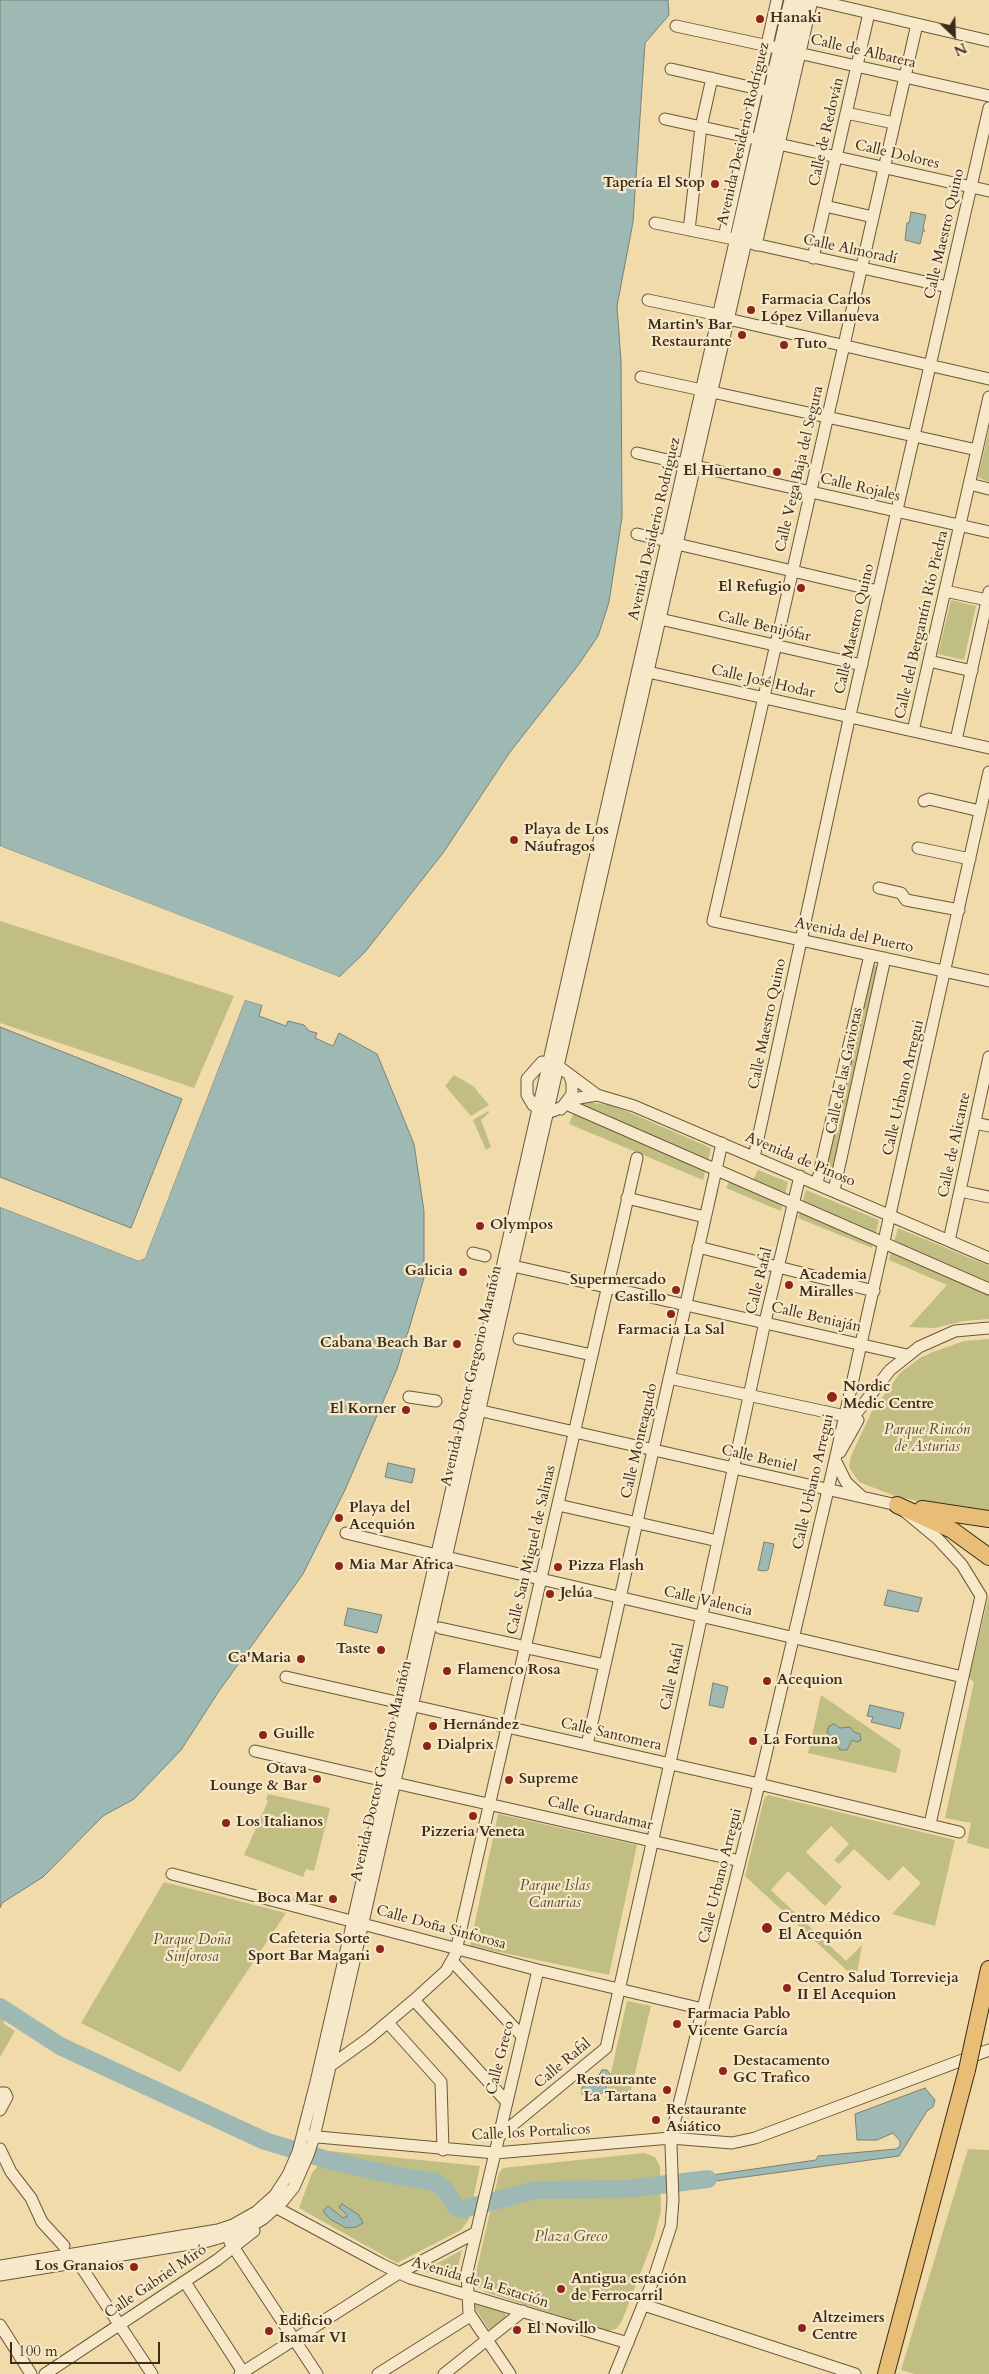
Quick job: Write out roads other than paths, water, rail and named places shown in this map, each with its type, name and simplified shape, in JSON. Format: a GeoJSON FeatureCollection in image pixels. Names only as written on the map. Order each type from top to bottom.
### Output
{"type":"FeatureCollection","features":[{"type":"Feature","properties":{"kind":"highway"},"geometry":{"type":"LineString","coordinates":[[896,1505],[989,1519]]}},
{"type":"Feature","properties":{"kind":"highway"},"geometry":{"type":"LineString","coordinates":[[896,1505],[952,1530],[989,1557]]}},
{"type":"Feature","properties":{"kind":"highway"},"geometry":{"type":"LineString","coordinates":[[888,2368],[967,2070],[989,1969]]}},
{"type":"Feature","properties":{"kind":"street","name":"Avenida Desiderio Rodríguez"},"geometry":{"type":"LineString","coordinates":[[724,237],[777,0]]}},
{"type":"Feature","properties":{"kind":"street","name":"Avenida Desiderio Rodríguez"},"geometry":{"type":"LineString","coordinates":[[790,0],[790,51]]}},
{"type":"Feature","properties":{"kind":"street","name":"Avenida Desiderio Rodríguez"},"geometry":{"type":"LineString","coordinates":[[557,1050],[724,317],[746,242],[801,0]]}},
{"type":"Feature","properties":{"kind":"street","name":"Avenida Desiderio Rodríguez"},"geometry":{"type":"LineString","coordinates":[[746,242],[769,142],[770,91],[813,0]]}},
{"type":"Feature","properties":{"kind":"street"},"geometry":{"type":"LineString","coordinates":[[813,0],[989,41]]}},
{"type":"Feature","properties":{"kind":"street","name":"Calle de Redován"},"geometry":{"type":"LineString","coordinates":[[813,258],[869,13]]}},
{"type":"Feature","properties":{"kind":"street","name":"Calle Vega Baja del Segura"},"geometry":{"type":"LineString","coordinates":[[713,921],[917,24]]}},
{"type":"Feature","properties":{"kind":"street","name":"Calle de Albatera"},"geometry":{"type":"LineString","coordinates":[[676,26],[989,96]]}},
{"type":"Feature","properties":{"kind":"street"},"geometry":{"type":"LineString","coordinates":[[671,68],[770,91]]}},
{"type":"Feature","properties":{"kind":"street"},"geometry":{"type":"LineString","coordinates":[[690,230],[701,127],[712,78]]}},
{"type":"Feature","properties":{"kind":"street","name":"Calle Maestro Quino"},"geometry":{"type":"LineString","coordinates":[[754,1157],[849,721],[989,108]]}},
{"type":"Feature","properties":{"kind":"street"},"geometry":{"type":"LineString","coordinates":[[846,113],[894,123]]}},
{"type":"Feature","properties":{"kind":"street","name":"Calle Dolores"},"geometry":{"type":"LineString","coordinates":[[665,119],[989,191]]}},
{"type":"Feature","properties":{"kind":"street"},"geometry":{"type":"LineString","coordinates":[[825,206],[873,217]]}},
{"type":"Feature","properties":{"kind":"street","name":"Calle Almoradí"},"geometry":{"type":"LineString","coordinates":[[655,223],[948,287]]}},
{"type":"Feature","properties":{"kind":"street"},"geometry":{"type":"LineString","coordinates":[[648,300],[989,378]]}},
{"type":"Feature","properties":{"kind":"street"},"geometry":{"type":"LineString","coordinates":[[641,377],[828,416],[977,450]]}},
{"type":"Feature","properties":{"kind":"street","name":"Calle del Bergantín Río Piedra"},"geometry":{"type":"LineString","coordinates":[[913,731],[977,450],[986,421],[989,397]]}},
{"type":"Feature","properties":{"kind":"street","name":"Calle Rojales"},"geometry":{"type":"LineString","coordinates":[[637,453],[989,532]]}},
{"type":"Feature","properties":{"kind":"street"},"geometry":{"type":"LineString","coordinates":[[969,484],[989,489]]}},
{"type":"Feature","properties":{"kind":"street"},"geometry":{"type":"LineString","coordinates":[[637,534],[878,592]]}},
{"type":"Feature","properties":{"kind":"street","name":"Avenida Desiderio Rodríguez"},"geometry":{"type":"LineString","coordinates":[[557,1050],[660,619],[672,542]]}},
{"type":"Feature","properties":{"kind":"street"},"geometry":{"type":"LineString","coordinates":[[945,591],[988,596],[956,740]]}},
{"type":"Feature","properties":{"kind":"street","name":"Calle Benijófar"},"geometry":{"type":"LineString","coordinates":[[660,619],[862,665]]}},
{"type":"Feature","properties":{"kind":"street"},"geometry":{"type":"LineString","coordinates":[[928,661],[972,671]]}},
{"type":"Feature","properties":{"kind":"street","name":"Calle José Hodar"},"geometry":{"type":"LineString","coordinates":[[648,672],[763,698],[989,755]]}},
{"type":"Feature","properties":{"kind":"street","name":"Calle José Hodar"},"geometry":{"type":"LineString","coordinates":[[849,721],[913,731],[989,748]]}},
{"type":"Feature","properties":{"kind":"street","name":"Calle Urbano Arregui"},"geometry":{"type":"LineString","coordinates":[[644,2306],[671,2226],[673,2200],[671,2138],[759,1784],[835,1460],[989,772]]}},
{"type":"Feature","properties":{"kind":"street"},"geometry":{"type":"LineString","coordinates":[[924,802],[929,799],[980,811]]}},
{"type":"Feature","properties":{"kind":"street"},"geometry":{"type":"LineString","coordinates":[[918,848],[970,859]]}},
{"type":"Feature","properties":{"kind":"street"},"geometry":{"type":"LineString","coordinates":[[879,888],[901,892],[906,900],[959,910]]}},
{"type":"Feature","properties":{"kind":"street","name":"Avenida del Puerto"},"geometry":{"type":"LineString","coordinates":[[713,921],[802,937],[946,968],[989,981]]}},
{"type":"Feature","properties":{"kind":"street","name":"Avenida del Puerto"},"geometry":{"type":"LineString","coordinates":[[802,937],[885,958],[989,974]]}},
{"type":"Feature","properties":{"kind":"street","name":"Calle de las Gaviotas"},"geometry":{"type":"LineString","coordinates":[[818,1183],[870,955]]}},
{"type":"Feature","properties":{"kind":"street","name":"Calle de las Gaviotas"},"geometry":{"type":"LineString","coordinates":[[834,1190],[885,958]]}},
{"type":"Feature","properties":{"kind":"street"},"geometry":{"type":"LineString","coordinates":[[557,1050],[548,1066],[528,1079],[526,1090],[529,1100],[543,1110],[564,1106],[579,1098],[597,1095]]}},
{"type":"Feature","properties":{"kind":"street"},"geometry":{"type":"LineString","coordinates":[[545,1126],[564,1106],[572,1094],[570,1077],[557,1050]]}},
{"type":"Feature","properties":{"kind":"street","name":"Avenida Doctor Gregorio Marañón"},"geometry":{"type":"LineString","coordinates":[[306,2138],[358,1922],[543,1110],[548,1066],[557,1050]]}},
{"type":"Feature","properties":{"kind":"street","name":"Calle de Alicante"},"geometry":{"type":"LineString","coordinates":[[949,1241],[989,1056]]}},
{"type":"Feature","properties":{"kind":"street","name":"Avenida de Pinoso"},"geometry":{"type":"LineString","coordinates":[[548,1066],[570,1077],[597,1095],[634,1106],[818,1183],[989,1258]]}},
{"type":"Feature","properties":{"kind":"street"},"geometry":{"type":"LineString","coordinates":[[564,1106],[989,1289]]}},
{"type":"Feature","properties":{"kind":"street","name":"Avenida Doctor Gregorio Marañón"},"geometry":{"type":"LineString","coordinates":[[475,1410],[513,1266],[545,1126],[543,1110]]}},
{"type":"Feature","properties":{"kind":"street"},"geometry":{"type":"LineString","coordinates":[[975,1123],[989,1126]]}},
{"type":"Feature","properties":{"kind":"street","name":"Calle Monteagudo"},"geometry":{"type":"LineString","coordinates":[[587,1745],[722,1143]]}},
{"type":"Feature","properties":{"kind":"street","name":"Calle San Miguel de Salinas"},"geometry":{"type":"LineString","coordinates":[[330,2066],[388,2023],[446,1971],[458,1948],[637,1158]]}},
{"type":"Feature","properties":{"kind":"street","name":"Calle Rafal"},"geometry":{"type":"LineString","coordinates":[[498,2137],[606,2048],[670,1764],[765,1322],[800,1176]]}},
{"type":"Feature","properties":{"kind":"street"},"geometry":{"type":"LineString","coordinates":[[960,1191],[989,1197]]}},
{"type":"Feature","properties":{"kind":"street"},"geometry":{"type":"LineString","coordinates":[[627,1198],[705,1217]]}},
{"type":"Feature","properties":{"kind":"street"},"geometry":{"type":"LineString","coordinates":[[698,1247],[874,1290]]}},
{"type":"Feature","properties":{"kind":"street"},"geometry":{"type":"LineString","coordinates":[[473,1253],[484,1256]]}},
{"type":"Feature","properties":{"kind":"street","name":"Calle Beniaján"},"geometry":{"type":"LineString","coordinates":[[513,1266],[907,1355]]}},
{"type":"Feature","properties":{"kind":"street"},"geometry":{"type":"LineString","coordinates":[[841,1432],[890,1370],[907,1355],[942,1336],[970,1329],[989,1328]]}},
{"type":"Feature","properties":{"kind":"street"},"geometry":{"type":"LineString","coordinates":[[514,1338],[592,1355]]}},
{"type":"Feature","properties":{"kind":"street"},"geometry":{"type":"LineString","coordinates":[[669,1378],[845,1416]]}},
{"type":"Feature","properties":{"kind":"street"},"geometry":{"type":"LineString","coordinates":[[409,1398],[436,1401]]}},
{"type":"Feature","properties":{"kind":"street"},"geometry":{"type":"LineString","coordinates":[[864,1498],[846,1482],[835,1460],[858,1420],[868,1398]]}},
{"type":"Feature","properties":{"kind":"street","name":"Calle Beniel"},"geometry":{"type":"LineString","coordinates":[[475,1410],[896,1505],[951,1552],[981,1596],[963,1677]]}},
{"type":"Feature","properties":{"kind":"street"},"geometry":{"type":"LineString","coordinates":[[558,1505],[718,1541]]}},
{"type":"Feature","properties":{"kind":"street","name":"Calle Valencia"},"geometry":{"type":"LineString","coordinates":[[346,1533],[963,1677]]}},
{"type":"Feature","properties":{"kind":"street"},"geometry":{"type":"LineString","coordinates":[[440,1628],[518,1645]]}},
{"type":"Feature","properties":{"kind":"street"},"geometry":{"type":"LineString","coordinates":[[532,1649],[605,1665]]}},
{"type":"Feature","properties":{"kind":"street","name":"Calle Santomera"},"geometry":{"type":"LineString","coordinates":[[286,1677],[759,1784],[959,1832]]}},
{"type":"Feature","properties":{"kind":"street"},"geometry":{"type":"LineString","coordinates":[[930,1824],[963,1677]]}},
{"type":"Feature","properties":{"kind":"street","name":"Calle Guardamar"},"geometry":{"type":"LineString","coordinates":[[255,1751],[740,1861]]}},
{"type":"Feature","properties":{"kind":"street","name":"Calle Doña Sinforosa"},"geometry":{"type":"LineString","coordinates":[[172,1874],[538,1970],[703,2009]]}},
{"type":"Feature","properties":{"kind":"street","name":"Avenida Doctor Gregorio Marañón"},"geometry":{"type":"LineString","coordinates":[[0,2275],[78,2262],[251,2227],[279,2209],[290,2191],[330,2066],[358,1922]]}},
{"type":"Feature","properties":{"kind":"street"},"geometry":{"type":"LineString","coordinates":[[452,1961],[522,2036]]}},
{"type":"Feature","properties":{"kind":"street","name":"Calle Greco"},"geometry":{"type":"LineString","coordinates":[[494,2153],[538,1970]]}},
{"type":"Feature","properties":{"kind":"street"},"geometry":{"type":"LineString","coordinates":[[414,2000],[506,2101]]}},
{"type":"Feature","properties":{"kind":"street"},"geometry":{"type":"LineString","coordinates":[[388,2023],[441,2082],[443,2150]]}},
{"type":"Feature","properties":{"kind":"street","name":"Calle los Portalicos"},"geometry":{"type":"LineString","coordinates":[[306,2138],[494,2153],[671,2138],[722,2143],[743,2142],[989,2050]]}},
{"type":"Feature","properties":{"kind":"street"},"geometry":{"type":"LineString","coordinates":[[0,2093],[4,2093],[7,2097],[0,2110]]}},
{"type":"Feature","properties":{"kind":"street"},"geometry":{"type":"LineString","coordinates":[[0,2149],[11,2172],[31,2198],[42,2222],[64,2246]]}},
{"type":"Feature","properties":{"kind":"street"},"geometry":{"type":"LineString","coordinates":[[494,2153],[467,2267],[469,2295],[467,2306],[470,2316],[510,2374]]}},
{"type":"Feature","properties":{"kind":"street","name":"Avenida Doctor Gregorio Marañón"},"geometry":{"type":"LineString","coordinates":[[0,2266],[222,2233],[256,2212],[293,2177]]}},
{"type":"Feature","properties":{"kind":"street","name":"Calle Gabriel Miró"},"geometry":{"type":"LineString","coordinates":[[45,2374],[185,2282],[234,2247],[279,2209]]}},
{"type":"Feature","properties":{"kind":"street","name":"Avenida de la Estación"},"geometry":{"type":"LineString","coordinates":[[279,2209],[399,2273],[420,2282],[628,2343]]}},
{"type":"Feature","properties":{"kind":"street"},"geometry":{"type":"LineString","coordinates":[[185,2282],[242,2373],[399,2273],[476,2231]]}},
{"type":"Feature","properties":{"kind":"street"},"geometry":{"type":"LineString","coordinates":[[222,2233],[234,2247],[318,2374]]}},
{"type":"Feature","properties":{"kind":"street"},"geometry":{"type":"LineString","coordinates":[[78,2262],[152,2374]]}},
{"type":"Feature","properties":{"kind":"street"},"geometry":{"type":"LineString","coordinates":[[614,2374],[644,2306],[855,2374]]}},
{"type":"Feature","properties":{"kind":"street"},"geometry":{"type":"LineString","coordinates":[[444,2374],[523,2311]]}},
{"type":"Feature","properties":{"kind":"street"},"geometry":{"type":"LineString","coordinates":[[378,2374],[470,2316]]}},
{"type":"Feature","properties":{"kind":"street"},"geometry":{"type":"LineString","coordinates":[[0,2326],[31,2374]]}},
{"type":"Feature","properties":{"kind":"water"},"geometry":{"type":"Polygon","coordinates":[[[0,0],[668,0],[669,15],[645,43],[633,222],[617,306],[621,361],[622,517],[609,602],[598,636],[579,664],[510,752],[443,853],[365,952],[339,977],[0,846],[0,0]]]}},
{"type":"Feature","properties":{"kind":"water"},"geometry":{"type":"Polygon","coordinates":[[[911,212],[926,215],[923,228],[925,231],[923,231],[920,244],[905,240],[907,223],[909,223],[911,212]]]}},
{"type":"Feature","properties":{"kind":"water"},"geometry":{"type":"Polygon","coordinates":[[[245,1000],[262,1005],[259,1016],[286,1026],[288,1021],[304,1025],[309,1031],[317,1033],[315,1038],[333,1046],[339,1033],[377,1054],[414,1144],[424,1211],[424,1278],[397,1369],[345,1490],[303,1574],[219,1691],[181,1750],[134,1799],[103,1816],[43,1877],[2,1903],[0,1908],[0,1207],[139,1261],[145,1258],[245,1000]]]}},
{"type":"Feature","properties":{"kind":"water"},"geometry":{"type":"Polygon","coordinates":[[[0,1027],[182,1099],[131,1228],[0,1177],[0,1027]]]}},
{"type":"Feature","properties":{"kind":"water"},"geometry":{"type":"Polygon","coordinates":[[[388,1463],[415,1469],[412,1483],[385,1477],[388,1463]]]}},
{"type":"Feature","properties":{"kind":"water"},"geometry":{"type":"Polygon","coordinates":[[[764,1542],[774,1544],[768,1570],[763,1571],[758,1570],[764,1542]]]}},
{"type":"Feature","properties":{"kind":"water"},"geometry":{"type":"Polygon","coordinates":[[[888,1590],[922,1598],[918,1612],[884,1605],[888,1590]]]}},
{"type":"Feature","properties":{"kind":"water"},"geometry":{"type":"Polygon","coordinates":[[[348,1608],[382,1615],[377,1633],[344,1625],[348,1608]]]}},
{"type":"Feature","properties":{"kind":"water"},"geometry":{"type":"Polygon","coordinates":[[[713,1683],[728,1687],[723,1708],[709,1705],[713,1683]]]}},
{"type":"Feature","properties":{"kind":"water"},"geometry":{"type":"Polygon","coordinates":[[[870,1705],[904,1713],[900,1729],[871,1722],[873,1717],[867,1716],[870,1705]]]}},
{"type":"Feature","properties":{"kind":"water"},"geometry":{"type":"Polygon","coordinates":[[[834,1724],[840,1728],[850,1727],[854,1732],[860,1734],[861,1740],[857,1742],[852,1740],[847,1750],[840,1750],[837,1745],[839,1737],[830,1736],[827,1732],[829,1726],[834,1724]]]}},
{"type":"Feature","properties":{"kind":"water"},"geometry":{"type":"Polygon","coordinates":[[[602,2070],[607,2070],[610,2074],[605,2092],[598,2095],[582,2094],[582,2087],[588,2084],[593,2077],[599,2075],[602,2070]]]}},
{"type":"Feature","properties":{"kind":"water"},"geometry":{"type":"Polygon","coordinates":[[[925,2088],[935,2100],[933,2107],[927,2111],[899,2156],[686,2185],[685,2179],[816,2160],[818,2156],[896,2149],[900,2146],[900,2141],[893,2133],[877,2140],[857,2140],[855,2114],[925,2088]]]}},
{"type":"Feature","properties":{"kind":"water"},"geometry":{"type":"Polygon","coordinates":[[[342,2204],[359,2215],[363,2223],[356,2227],[346,2228],[330,2219],[323,2211],[328,2206],[343,2218],[348,2216],[339,2207],[342,2204]]]}},
{"type":"Feature","properties":{"kind":"waterway"},"geometry":{"type":"LineString","coordinates":[[0,2007],[60,2046],[265,2141],[331,2161],[393,2175],[436,2182],[446,2191],[456,2207],[463,2209],[536,2190],[627,2189],[708,2179]]}},
{"type":"Feature","properties":{"kind":"place","name":"Hanaki"},"geometry":{"type":"Point","coordinates":[760,19]}},
{"type":"Feature","properties":{"kind":"place","name":"Tapería El Stop"},"geometry":{"type":"Point","coordinates":[715,184]}},
{"type":"Feature","properties":{"kind":"place","name":"Farmacia Carlos López Villanueva"},"geometry":{"type":"Point","coordinates":[751,310]}},
{"type":"Feature","properties":{"kind":"place","name":"Martin's Bar Restaurante"},"geometry":{"type":"Point","coordinates":[742,335]}},
{"type":"Feature","properties":{"kind":"place","name":"Tuto"},"geometry":{"type":"Point","coordinates":[784,345]}},
{"type":"Feature","properties":{"kind":"place","name":"El Huertano"},"geometry":{"type":"Point","coordinates":[777,472]}},
{"type":"Feature","properties":{"kind":"place","name":"El Refugio"},"geometry":{"type":"Point","coordinates":[801,588]}},
{"type":"Feature","properties":{"kind":"place","name":"Playa de Los Náufragos"},"geometry":{"type":"Point","coordinates":[514,840]}},
{"type":"Feature","properties":{"kind":"place","name":"Olympos"},"geometry":{"type":"Point","coordinates":[480,1226]}},
{"type":"Feature","properties":{"kind":"place","name":"Galicia"},"geometry":{"type":"Point","coordinates":[463,1272]}},
{"type":"Feature","properties":{"kind":"place","name":"Academia Miralles"},"geometry":{"type":"Point","coordinates":[789,1285]}},
{"type":"Feature","properties":{"kind":"place","name":"Supermercado Castillo"},"geometry":{"type":"Point","coordinates":[676,1290]}},
{"type":"Feature","properties":{"kind":"place","name":"Farmacia La Sal"},"geometry":{"type":"Point","coordinates":[671,1314]}},
{"type":"Feature","properties":{"kind":"place","name":"Cabana Beach Bar"},"geometry":{"type":"Point","coordinates":[457,1344]}},
{"type":"Feature","properties":{"kind":"place","name":"Nordic Medic Centre"},"geometry":{"type":"Point","coordinates":[832,1397]}},
{"type":"Feature","properties":{"kind":"place","name":"El Korner"},"geometry":{"type":"Point","coordinates":[406,1410]}},
{"type":"Feature","properties":{"kind":"place","name":"Playa del Acequión"},"geometry":{"type":"Point","coordinates":[339,1518]}},
{"type":"Feature","properties":{"kind":"place","name":"Mia Mar Africa"},"geometry":{"type":"Point","coordinates":[339,1566]}},
{"type":"Feature","properties":{"kind":"place","name":"Pizza Flash"},"geometry":{"type":"Point","coordinates":[558,1567]}},
{"type":"Feature","properties":{"kind":"place","name":"Jelúa"},"geometry":{"type":"Point","coordinates":[550,1594]}},
{"type":"Feature","properties":{"kind":"place","name":"Taste"},"geometry":{"type":"Point","coordinates":[381,1650]}},
{"type":"Feature","properties":{"kind":"place","name":"Ca'Maria"},"geometry":{"type":"Point","coordinates":[301,1659]}},
{"type":"Feature","properties":{"kind":"place","name":"Flamenco Rosa"},"geometry":{"type":"Point","coordinates":[447,1671]}},
{"type":"Feature","properties":{"kind":"place","name":"Acequion"},"geometry":{"type":"Point","coordinates":[767,1681]}},
{"type":"Feature","properties":{"kind":"place","name":"Hernández"},"geometry":{"type":"Point","coordinates":[433,1726]}},
{"type":"Feature","properties":{"kind":"place","name":"Guille"},"geometry":{"type":"Point","coordinates":[263,1735]}},
{"type":"Feature","properties":{"kind":"place","name":"La Fortuna"},"geometry":{"type":"Point","coordinates":[753,1741]}},
{"type":"Feature","properties":{"kind":"place","name":"Dialprix"},"geometry":{"type":"Point","coordinates":[427,1746]}},
{"type":"Feature","properties":{"kind":"place","name":"Otava Lounge & Bar"},"geometry":{"type":"Point","coordinates":[317,1779]}},
{"type":"Feature","properties":{"kind":"place","name":"Supreme"},"geometry":{"type":"Point","coordinates":[509,1780]}},
{"type":"Feature","properties":{"kind":"place","name":"Pizzeria Veneta"},"geometry":{"type":"Point","coordinates":[473,1816]}},
{"type":"Feature","properties":{"kind":"place","name":"Los Italianos"},"geometry":{"type":"Point","coordinates":[226,1823]}},
{"type":"Feature","properties":{"kind":"place","name":"Boca Mar"},"geometry":{"type":"Point","coordinates":[333,1899]}},
{"type":"Feature","properties":{"kind":"place","name":"Centro Médico El Acequión"},"geometry":{"type":"Point","coordinates":[767,1928]}},
{"type":"Feature","properties":{"kind":"place","name":"Cafeteria Sorte Sport Bar Magani"},"geometry":{"type":"Point","coordinates":[380,1949]}},
{"type":"Feature","properties":{"kind":"place","name":"Centro Salud Torrevieja II El Acequion"},"geometry":{"type":"Point","coordinates":[787,1988]}},
{"type":"Feature","properties":{"kind":"place","name":"Farmacia Pablo Vicente García"},"geometry":{"type":"Point","coordinates":[677,2024]}},
{"type":"Feature","properties":{"kind":"place","name":"Destacamento GC Trafico"},"geometry":{"type":"Point","coordinates":[723,2071]}},
{"type":"Feature","properties":{"kind":"place","name":"Restaurante La Tartana"},"geometry":{"type":"Point","coordinates":[667,2090]}},
{"type":"Feature","properties":{"kind":"place","name":"Restaurante Asiático"},"geometry":{"type":"Point","coordinates":[656,2120]}},
{"type":"Feature","properties":{"kind":"place","name":"Los Granaios"},"geometry":{"type":"Point","coordinates":[134,2267]}},
{"type":"Feature","properties":{"kind":"place","name":"Antigua estación de Ferrocarril"},"geometry":{"type":"Point","coordinates":[561,2289]}},
{"type":"Feature","properties":{"kind":"place","name":"Altzeimers Centre"},"geometry":{"type":"Point","coordinates":[802,2328]}},
{"type":"Feature","properties":{"kind":"place","name":"El Novillo"},"geometry":{"type":"Point","coordinates":[517,2330]}},
{"type":"Feature","properties":{"kind":"place","name":"Edificio Isamar VI"},"geometry":{"type":"Point","coordinates":[269,2331]}},
{"type":"Feature","properties":{"kind":"park label","name":"Parque Rincón de Asturias"},"geometry":{"type":"Point","coordinates":[927,1440]}},
{"type":"Feature","properties":{"kind":"park label","name":"Parque Islas Canarias"},"geometry":{"type":"Point","coordinates":[555,1896]}},
{"type":"Feature","properties":{"kind":"park label","name":"Parque Doña Sinforosa"},"geometry":{"type":"Point","coordinates":[192,1950]}},
{"type":"Feature","properties":{"kind":"park label","name":"Plaza Greco"},"geometry":{"type":"Point","coordinates":[571,2238]}}]}
